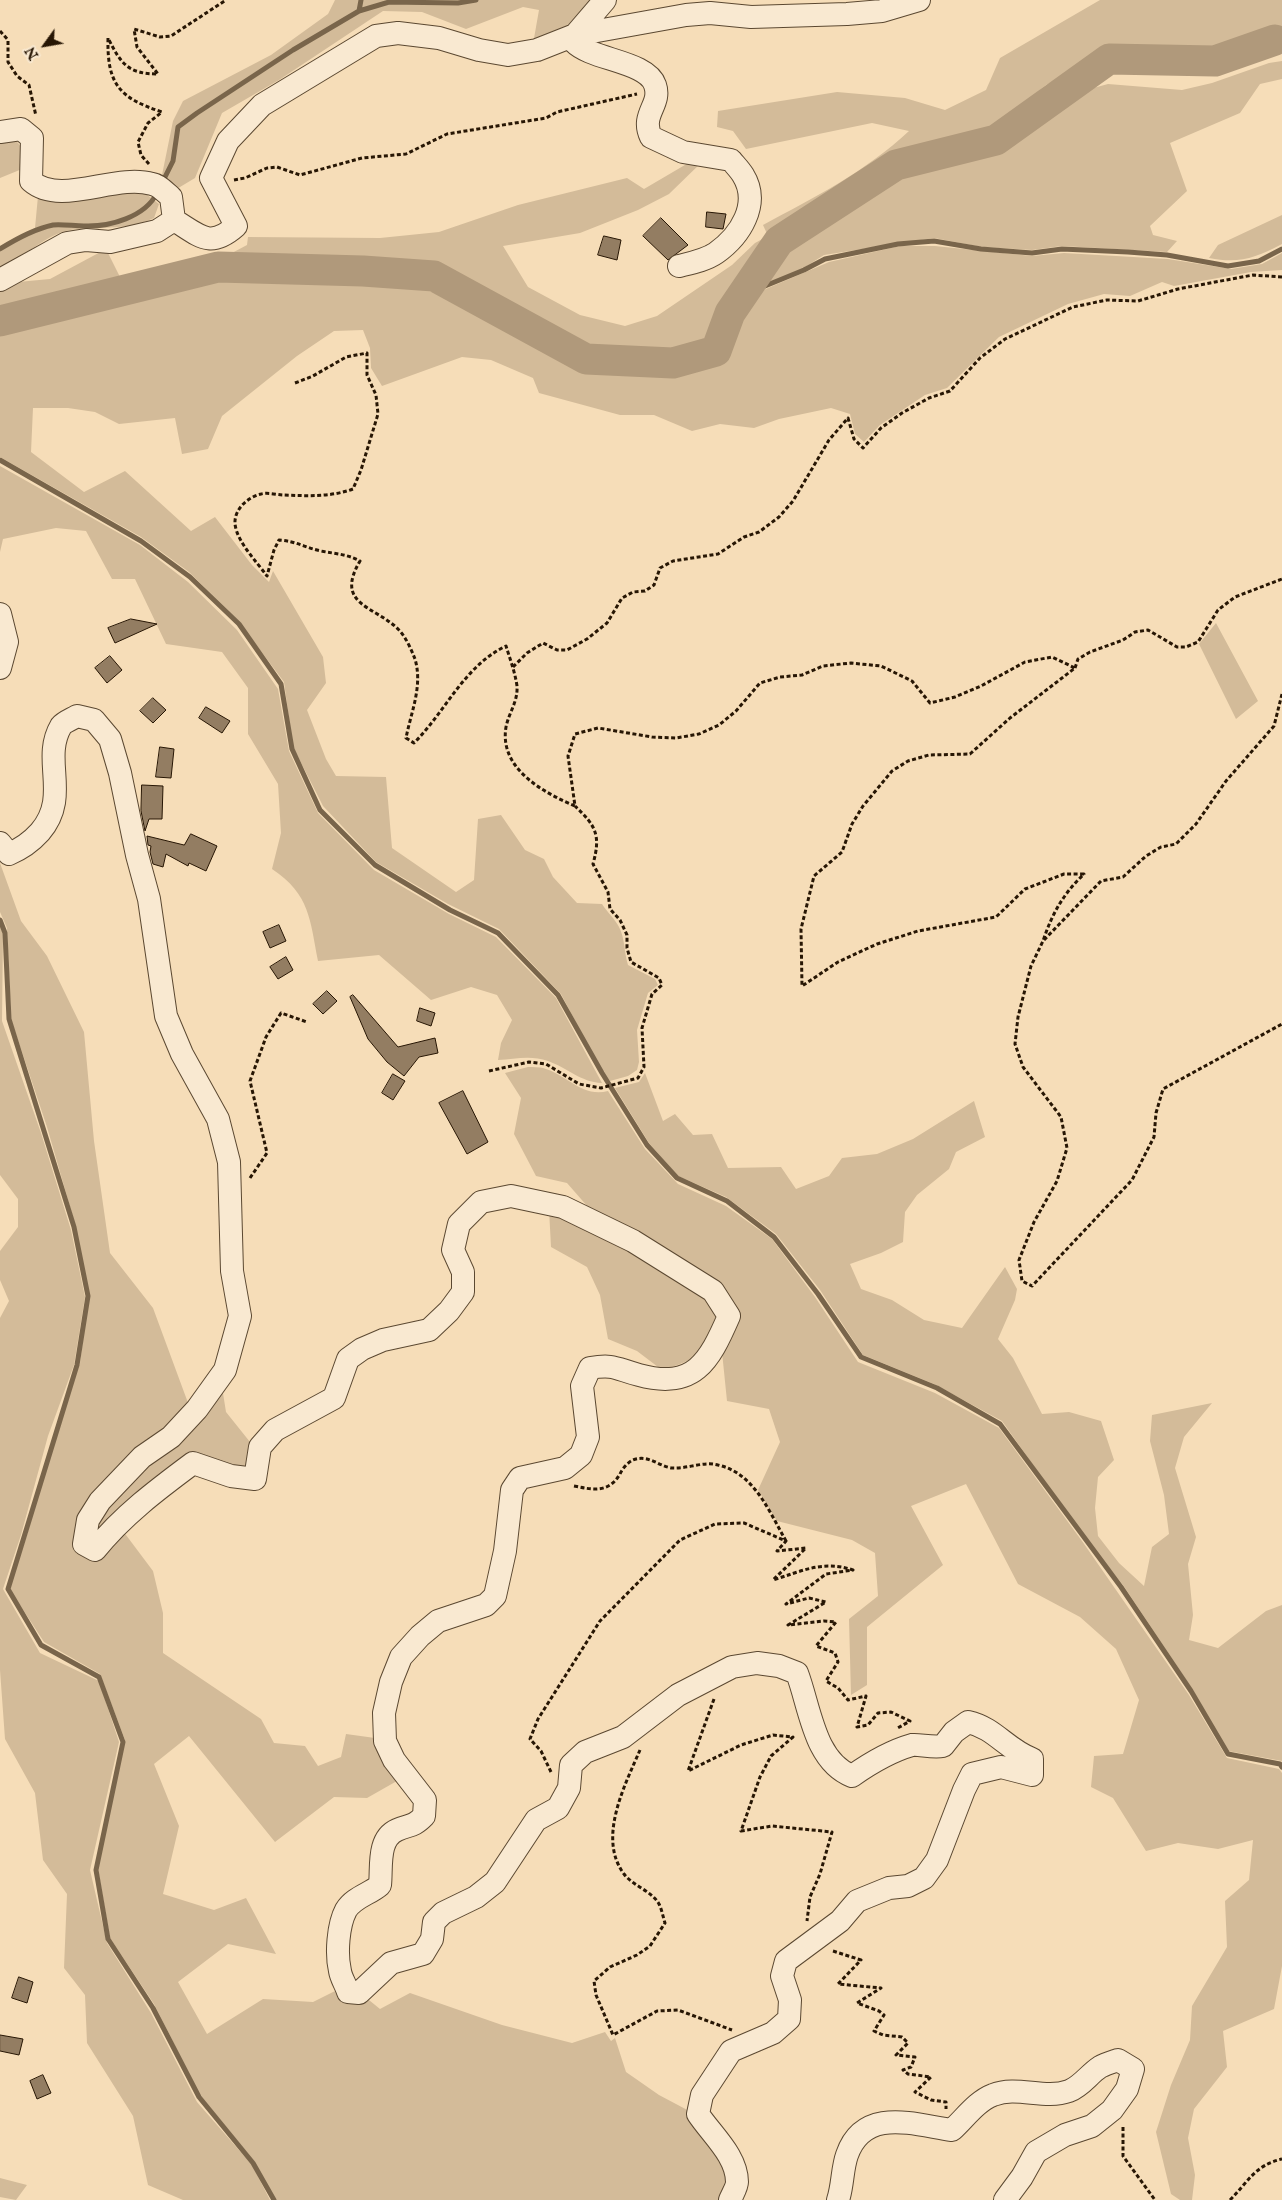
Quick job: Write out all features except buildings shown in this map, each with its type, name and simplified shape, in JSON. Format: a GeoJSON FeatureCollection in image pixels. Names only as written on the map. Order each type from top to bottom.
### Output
{"type":"FeatureCollection","features":[{"type":"Feature","properties":{"kind":"street"},"geometry":{"type":"LineString","coordinates":[[605,0],[575,35],[574,42],[581,49],[645,74],[655,84],[656,100],[648,116],[646,127],[651,137],[683,152],[731,160],[744,176],[749,192],[746,220],[736,234],[716,253],[679,266]]}},
{"type":"Feature","properties":{"kind":"street"},"geometry":{"type":"LineString","coordinates":[[174,220],[208,239],[224,236],[236,226],[211,178],[228,141],[262,104],[376,36],[398,32],[439,38],[479,50],[508,55],[537,50],[575,35],[686,15],[710,13],[751,17],[847,14],[882,11],[919,0]]}},
{"type":"Feature","properties":{"kind":"street"},"geometry":{"type":"LineString","coordinates":[[0,132],[21,129],[32,138],[31,181],[39,188],[63,192],[134,181],[154,184],[171,197],[174,220]]}},
{"type":"Feature","properties":{"kind":"street"},"geometry":{"type":"LineString","coordinates":[[0,280],[67,243],[86,240],[110,242],[157,232],[174,220]]}},
{"type":"Feature","properties":{"kind":"street"},"geometry":{"type":"LineString","coordinates":[[0,614],[7,642],[0,668]]}},
{"type":"Feature","properties":{"kind":"street"},"geometry":{"type":"LineString","coordinates":[[0,843],[9,854],[21,849],[51,819],[56,799],[54,747],[62,725],[77,716],[94,720],[110,739],[120,773],[137,855],[149,899],[166,1016],[182,1054],[218,1119],[229,1162],[232,1271],[240,1316],[225,1370],[197,1409],[170,1438],[142,1457],[100,1501],[88,1520],[84,1544],[95,1550],[111,1529],[193,1463],[231,1476],[255,1479],[260,1447],[275,1430],[334,1398],[348,1359],[362,1349],[383,1340],[429,1330],[449,1311],[463,1292],[463,1272],[453,1250],[459,1224],[481,1202],[510,1196],[563,1207],[634,1241],[713,1291],[729,1316],[708,1360],[685,1377],[658,1381],[609,1365],[590,1368],[582,1386],[588,1437],[581,1455],[565,1468],[520,1478],[512,1490],[505,1551],[495,1596],[486,1605],[465,1610],[438,1621],[420,1636],[401,1657],[391,1682],[384,1713],[385,1741],[394,1760],[425,1800],[424,1816],[414,1826],[395,1830],[384,1841],[380,1885],[371,1893],[358,1898],[346,1910],[340,1929],[338,1950],[340,1970],[348,1992],[359,1993],[391,1963],[423,1954],[432,1939],[434,1922],[443,1913],[476,1896],[495,1882],[536,1820],[558,1808],[569,1788],[572,1765],[584,1752],[623,1737],[678,1694],[732,1666],[757,1663],[779,1666],[798,1673],[818,1736],[825,1751],[839,1771],[852,1776],[866,1766],[914,1745],[932,1748],[943,1746],[954,1732],[968,1722],[982,1725],[1015,1752],[1032,1759],[1032,1775],[1001,1767],[972,1774],[937,1860],[924,1878],[908,1886],[889,1888],[857,1901],[840,1921],[786,1961],[782,1976],[790,2000],[789,2019],[773,2033],[731,2050],[702,2095],[698,2114],[712,2136],[731,2156],[738,2183],[730,2200]]}},
{"type":"Feature","properties":{"kind":"street"},"geometry":{"type":"LineString","coordinates":[[838,2200],[848,2152],[856,2139],[876,2124],[902,2121],[952,2130],[979,2103],[993,2095],[1010,2091],[1053,2095],[1070,2091],[1084,2082],[1099,2068],[1118,2060],[1133,2069],[1127,2089],[1112,2110],[1092,2126],[1065,2135],[1036,2152],[1022,2177],[1005,2200]]}},
{"type":"Feature","properties":{"kind":"path"},"geometry":{"type":"LineString","coordinates":[[154,184],[151,166],[141,155],[138,142],[148,123],[162,112],[142,106],[125,96],[114,79],[108,56],[108,38],[118,58],[130,70],[143,74],[158,74],[137,47],[134,29],[160,37],[171,36],[226,0]]}},
{"type":"Feature","properties":{"kind":"path"},"geometry":{"type":"LineString","coordinates":[[0,31],[8,40],[8,62],[17,76],[29,85],[38,126],[32,138]]}},
{"type":"Feature","properties":{"kind":"path"},"geometry":{"type":"LineString","coordinates":[[213,183],[245,178],[267,168],[277,167],[300,175],[362,158],[406,154],[447,134],[546,118],[557,112],[648,90],[655,84]]}},
{"type":"Feature","properties":{"kind":"path"},"geometry":{"type":"LineString","coordinates":[[513,667],[527,653],[543,643],[557,650],[567,650],[587,639],[607,623],[622,598],[633,592],[645,591],[654,584],[660,568],[672,560],[718,554],[744,536],[759,532],[779,517],[793,501],[829,440],[848,418],[854,439],[863,448],[881,428],[902,413],[929,398],[950,391],[980,358],[1005,339],[1073,307],[1107,300],[1138,302],[1178,289],[1253,275],[1282,277]]}},
{"type":"Feature","properties":{"kind":"path"},"geometry":{"type":"LineString","coordinates":[[295,383],[313,376],[346,357],[367,353],[367,375],[376,395],[378,414],[353,489],[340,494],[263,493],[249,498],[239,509],[235,524],[242,542],[267,576],[274,550],[279,540],[294,541],[320,551],[346,554],[360,561],[352,575],[353,592],[361,606],[398,628],[408,641],[415,660],[420,681],[406,738],[414,743],[430,727],[470,672],[490,653],[506,646],[517,687],[516,702],[506,726],[506,750],[515,766],[532,782],[555,798],[575,806],[588,819],[596,831],[598,847],[593,864],[608,892],[610,909],[620,920],[627,935],[627,948],[631,962],[659,978],[662,986],[652,994],[642,1028],[644,1067],[638,1078],[601,1088],[579,1084],[546,1064],[529,1062],[489,1071]]}},
{"type":"Feature","properties":{"kind":"path"},"geometry":{"type":"LineString","coordinates":[[1282,579],[1235,597],[1218,610],[1198,642],[1186,647],[1177,647],[1148,630],[1135,632],[1123,640],[1090,652],[1078,659],[1075,668],[1010,718],[970,754],[929,755],[908,761],[892,772],[876,788],[852,824],[842,852],[814,876],[801,929],[802,986],[838,962],[876,944],[918,931],[996,918],[1025,889],[1064,874],[1084,874],[1069,887],[1060,900],[1031,966],[1018,1017],[1015,1044],[1022,1067],[1061,1117],[1067,1148],[1057,1181],[1034,1222],[1019,1260],[1022,1280],[1032,1286],[1132,1180],[1154,1137],[1156,1113],[1163,1088],[1282,1024]]}},
{"type":"Feature","properties":{"kind":"path"},"geometry":{"type":"LineString","coordinates":[[575,806],[568,756],[575,734],[598,728],[652,737],[676,738],[699,734],[718,725],[736,711],[760,683],[780,677],[802,675],[823,666],[851,663],[881,666],[912,681],[930,703],[955,698],[1025,662],[1052,657],[1075,668]]}},
{"type":"Feature","properties":{"kind":"path"},"geometry":{"type":"LineString","coordinates":[[1043,941],[1101,881],[1123,876],[1146,856],[1161,847],[1176,844],[1196,824],[1226,781],[1274,726],[1282,694]]}},
{"type":"Feature","properties":{"kind":"path"},"geometry":{"type":"LineString","coordinates":[[249,1180],[268,1153],[250,1081],[266,1037],[281,1013],[308,1022]]}},
{"type":"Feature","properties":{"kind":"path"},"geometry":{"type":"LineString","coordinates":[[570,1486],[602,1490],[614,1482],[632,1460],[650,1459],[665,1467],[679,1468],[716,1464],[744,1476],[765,1503],[786,1541]]}},
{"type":"Feature","properties":{"kind":"path"},"geometry":{"type":"LineString","coordinates":[[552,1774],[541,1751],[530,1738],[538,1719],[600,1621],[664,1554],[680,1540],[715,1524],[744,1523],[786,1541]]}},
{"type":"Feature","properties":{"kind":"path"},"geometry":{"type":"LineString","coordinates":[[786,1541],[778,1551],[806,1548],[773,1580],[822,1565],[836,1564],[852,1570],[826,1574],[786,1604],[809,1598],[826,1602],[788,1625],[824,1621],[836,1622],[816,1646],[835,1653],[838,1662],[826,1682],[838,1688],[848,1700],[866,1696],[856,1728],[868,1725],[878,1713],[891,1712],[910,1720],[897,1727],[892,1739],[902,1750]]}},
{"type":"Feature","properties":{"kind":"path"},"geometry":{"type":"LineString","coordinates":[[718,1690],[688,1771],[741,1745],[773,1735],[793,1737],[771,1756],[760,1776],[741,1831],[772,1826],[832,1832],[820,1874],[810,1897],[806,1918],[815,1940],[837,1954],[861,1960],[838,1984],[881,1988],[857,2003],[879,2011],[884,2015],[874,2031],[883,2035],[902,2037],[908,2043],[896,2055],[915,2057],[911,2066],[903,2070],[908,2074],[931,2077],[914,2092],[931,2100],[946,2102],[945,2129]]}},
{"type":"Feature","properties":{"kind":"path"},"geometry":{"type":"LineString","coordinates":[[641,1748],[626,1781],[612,1831],[614,1857],[624,1875],[659,1903],[665,1923],[650,1946],[638,1955],[610,1967],[594,1981],[596,1995],[613,2036],[657,2011],[678,2010],[730,2029],[750,2041]]}},
{"type":"Feature","properties":{"kind":"path"},"geometry":{"type":"LineString","coordinates":[[1125,2120],[1123,2156],[1155,2200]]}},
{"type":"Feature","properties":{"kind":"path"},"geometry":{"type":"LineString","coordinates":[[1230,2200],[1254,2172],[1268,2162],[1282,2159]]}},
{"type":"Feature","properties":{"kind":"shaded area"},"geometry":{"type":"Polygon","coordinates":[[[335,0],[596,0],[573,27],[533,44],[539,10],[523,7],[466,29],[422,12],[383,11],[279,80],[222,113],[195,178],[175,190],[162,175],[173,121],[183,101],[271,55],[328,14],[335,0]]]}},
{"type":"Feature","properties":{"kind":"shaded area"},"geometry":{"type":"Polygon","coordinates":[[[1100,0],[1282,0],[1282,31],[1272,37],[1209,57],[1110,53],[1046,85],[988,132],[961,142],[919,150],[892,161],[772,241],[710,348],[666,357],[593,356],[569,346],[434,273],[362,267],[233,264],[189,269],[0,317],[0,287],[7,283],[50,279],[106,249],[120,277],[183,261],[232,253],[247,245],[248,237],[380,238],[439,232],[518,205],[627,178],[644,189],[690,162],[704,160],[669,194],[638,210],[580,233],[503,246],[528,287],[580,315],[625,326],[657,316],[732,265],[755,243],[768,236],[763,225],[820,194],[857,171],[892,146],[909,131],[872,123],[746,149],[733,131],[717,127],[718,111],[837,92],[905,98],[945,110],[986,90],[1000,58],[1100,0]]]}},
{"type":"Feature","properties":{"kind":"shaded area"},"geometry":{"type":"Polygon","coordinates":[[[1282,61],[1282,79],[1260,84],[1240,113],[1170,143],[1187,191],[1150,226],[1153,235],[1177,241],[1167,252],[1062,246],[1032,250],[982,247],[934,238],[824,255],[802,269],[748,291],[780,244],[898,166],[998,141],[1086,90],[1108,84],[1182,90],[1212,83],[1269,63],[1282,61]]]}},
{"type":"Feature","properties":{"kind":"shaded area"},"geometry":{"type":"Polygon","coordinates":[[[0,138],[15,139],[21,147],[22,169],[0,178],[0,138]]]}},
{"type":"Feature","properties":{"kind":"shaded area"},"geometry":{"type":"Polygon","coordinates":[[[146,194],[159,204],[154,218],[142,223],[121,227],[78,229],[59,233],[42,242],[0,271],[0,246],[35,228],[38,196],[146,194]]]}},
{"type":"Feature","properties":{"kind":"shaded area"},"geometry":{"type":"Polygon","coordinates":[[[1282,215],[1282,244],[1255,256],[1238,260],[1209,258],[1218,245],[1282,215]]]}},
{"type":"Feature","properties":{"kind":"shaded area"},"geometry":{"type":"Polygon","coordinates":[[[900,246],[935,246],[1032,256],[1064,253],[1168,259],[1231,269],[1262,264],[1282,253],[1282,270],[1251,272],[1174,286],[1162,282],[1130,296],[1104,294],[1068,304],[999,337],[947,388],[925,395],[880,425],[864,442],[855,434],[850,414],[831,408],[779,419],[754,428],[720,424],[692,431],[654,415],[620,415],[539,393],[533,378],[491,360],[462,357],[382,386],[371,368],[370,348],[363,330],[334,331],[297,356],[222,416],[208,449],[182,454],[175,418],[119,424],[95,412],[68,408],[33,408],[31,452],[84,492],[125,471],[191,531],[215,517],[252,565],[269,582],[273,571],[323,657],[326,683],[307,710],[326,759],[336,776],[386,777],[392,848],[456,892],[474,880],[478,819],[501,815],[525,850],[544,859],[553,877],[577,903],[602,904],[621,931],[628,965],[655,979],[658,985],[648,993],[637,1030],[639,1062],[637,1070],[628,1076],[610,1081],[601,1070],[561,994],[499,929],[448,904],[376,862],[323,806],[293,747],[284,682],[237,619],[189,572],[141,537],[0,457],[0,325],[220,271],[364,275],[434,280],[587,364],[676,367],[720,354],[735,315],[747,297],[829,262],[900,246]]]}},
{"type":"Feature","properties":{"kind":"shaded area"},"geometry":{"type":"Polygon","coordinates":[[[0,466],[140,545],[188,582],[237,630],[278,689],[289,751],[318,813],[374,870],[449,914],[496,937],[556,998],[602,1083],[587,1080],[542,1059],[498,1060],[501,1043],[512,1020],[497,995],[471,987],[431,1000],[379,955],[318,961],[310,920],[301,898],[285,878],[272,869],[281,833],[278,784],[248,734],[248,688],[222,652],[166,644],[135,579],[112,579],[86,531],[56,528],[3,539],[0,552],[0,466]]]}},
{"type":"Feature","properties":{"kind":"shaded area"},"geometry":{"type":"Polygon","coordinates":[[[1216,623],[1258,701],[1236,719],[1199,644],[1216,623]]]}},
{"type":"Feature","properties":{"kind":"shaded area"},"geometry":{"type":"Polygon","coordinates":[[[0,863],[21,921],[47,956],[84,1032],[94,1141],[110,1253],[153,1308],[191,1411],[139,1457],[80,1544],[120,1527],[153,1571],[163,1613],[163,1653],[261,1719],[274,1743],[305,1746],[318,1766],[341,1757],[346,1734],[375,1738],[404,1777],[367,1798],[334,1797],[275,1842],[189,1736],[154,1764],[179,1826],[163,1894],[214,1910],[246,1898],[276,1954],[228,1944],[178,1982],[207,2034],[263,1999],[313,2002],[341,1988],[364,1996],[380,2009],[410,1993],[502,2025],[572,2043],[605,2032],[611,2041],[615,2038],[626,2072],[659,2095],[693,2113],[729,2164],[726,2200],[276,2200],[254,2161],[200,2095],[154,2004],[110,1938],[98,1869],[125,1740],[100,1674],[44,1642],[9,1588],[27,1535],[55,1435],[80,1363],[89,1294],[75,1224],[47,1127],[11,1019],[7,928],[0,912],[0,863]]]}},
{"type":"Feature","properties":{"kind":"shaded area"},"geometry":{"type":"Polygon","coordinates":[[[0,926],[3,934],[2,1021],[41,1133],[71,1230],[85,1297],[74,1365],[48,1436],[21,1535],[3,1589],[40,1653],[99,1681],[119,1742],[90,1870],[107,1943],[151,2013],[197,2102],[252,2165],[270,2200],[183,2200],[148,2185],[133,2116],[87,2043],[85,1995],[64,1968],[67,1894],[43,1860],[35,1793],[5,1739],[0,1670],[0,1318],[9,1301],[0,1280],[0,1251],[18,1227],[18,1199],[0,1175],[0,926]]]}},
{"type":"Feature","properties":{"kind":"shaded area"},"geometry":{"type":"Polygon","coordinates":[[[528,1067],[551,1071],[590,1091],[608,1091],[645,1149],[678,1184],[726,1206],[772,1239],[815,1297],[858,1362],[935,1393],[999,1428],[1082,1541],[1189,1695],[1227,1758],[1279,1769],[1282,1773],[1282,1966],[1274,2009],[1223,2031],[1227,2067],[1194,2109],[1188,2138],[1195,2175],[1192,2200],[1180,2200],[1171,2194],[1156,2132],[1171,2085],[1190,2040],[1192,2006],[1227,1947],[1225,1901],[1249,1880],[1253,1840],[1218,1849],[1178,1843],[1146,1851],[1113,1798],[1091,1787],[1094,1756],[1123,1754],[1139,1700],[1116,1649],[1080,1617],[1018,1584],[966,1484],[911,1506],[943,1565],[867,1627],[867,1685],[851,1695],[849,1619],[878,1596],[875,1553],[852,1540],[777,1521],[758,1490],[780,1442],[769,1409],[727,1401],[722,1352],[733,1315],[595,1215],[567,1183],[536,1176],[514,1134],[521,1098],[505,1073],[528,1067]]]}},
{"type":"Feature","properties":{"kind":"shaded area"},"geometry":{"type":"Polygon","coordinates":[[[645,1073],[663,1121],[675,1114],[693,1135],[712,1134],[728,1168],[781,1167],[796,1189],[829,1176],[842,1158],[877,1154],[913,1139],[974,1101],[985,1137],[956,1152],[949,1169],[917,1195],[905,1212],[903,1242],[881,1253],[850,1264],[861,1289],[892,1300],[924,1320],[962,1328],[1005,1267],[1017,1289],[1015,1300],[998,1339],[1013,1358],[1042,1414],[1069,1412],[1101,1421],[1114,1460],[1098,1477],[1095,1508],[1098,1536],[1119,1563],[1144,1586],[1152,1547],[1169,1534],[1164,1495],[1150,1441],[1152,1415],[1212,1403],[1184,1437],[1175,1468],[1196,1537],[1188,1564],[1193,1615],[1189,1640],[1218,1648],[1266,1611],[1282,1605],[1282,1761],[1228,1751],[1191,1687],[1123,1585],[1080,1531],[1002,1421],[934,1384],[863,1355],[820,1290],[776,1234],[726,1197],[678,1176],[649,1143],[615,1088],[639,1082],[645,1073]]]}},
{"type":"Feature","properties":{"kind":"shaded area"},"geometry":{"type":"Polygon","coordinates":[[[549,1209],[687,1280],[718,1311],[713,1335],[702,1351],[685,1362],[662,1370],[637,1351],[608,1339],[600,1295],[587,1267],[551,1247],[549,1209]]]}},
{"type":"Feature","properties":{"kind":"shaded area"},"geometry":{"type":"Polygon","coordinates":[[[222,1387],[226,1412],[254,1447],[252,1475],[193,1459],[96,1543],[91,1519],[222,1387]]]}},
{"type":"Feature","properties":{"kind":"shaded area"},"geometry":{"type":"Polygon","coordinates":[[[0,2178],[27,2185],[16,2200],[0,2197],[0,2178]]]}},
{"type":"Feature","properties":{"kind":"waterway"},"geometry":{"type":"LineString","coordinates":[[359,11],[361,0]]}},
{"type":"Feature","properties":{"kind":"waterway"},"geometry":{"type":"LineString","coordinates":[[162,183],[173,161],[178,127],[293,50],[359,11],[389,2],[458,3],[476,0]]}},
{"type":"Feature","properties":{"kind":"waterway"},"geometry":{"type":"LineString","coordinates":[[1282,34],[1275,40],[1282,45]]}},
{"type":"Feature","properties":{"kind":"waterway"},"geometry":{"type":"LineString","coordinates":[[0,321],[218,267],[363,271],[434,276],[586,359],[673,363],[716,351],[730,313],[779,241],[896,165],[996,140],[1109,59],[1215,61],[1275,40]]}},
{"type":"Feature","properties":{"kind":"waterway"},"geometry":{"type":"LineString","coordinates":[[0,249],[25,235],[53,225],[94,226],[126,219],[144,208],[157,193]]}},
{"type":"Feature","properties":{"kind":"waterway"},"geometry":{"type":"LineString","coordinates":[[743,295],[804,270],[825,259],[898,244],[934,241],[981,249],[1032,253],[1062,249],[1128,252],[1167,255],[1228,266],[1259,261],[1282,249]]}},
{"type":"Feature","properties":{"kind":"waterway"},"geometry":{"type":"LineString","coordinates":[[0,460],[141,541],[190,577],[239,624],[281,684],[292,749],[320,810],[375,865],[450,910],[498,933],[558,995],[602,1073],[647,1145],[677,1178],[727,1201],[774,1237],[818,1294],[861,1357],[937,1388],[1000,1424],[1121,1587],[1191,1691],[1228,1754],[1280,1764],[1282,1767]]}},
{"type":"Feature","properties":{"kind":"waterway"},"geometry":{"type":"LineString","coordinates":[[0,920],[5,933],[9,1019],[74,1227],[88,1296],[77,1365],[8,1589],[41,1645],[99,1677],[123,1742],[96,1870],[108,1939],[153,2008],[199,2097],[253,2163],[274,2200]]}}]}
